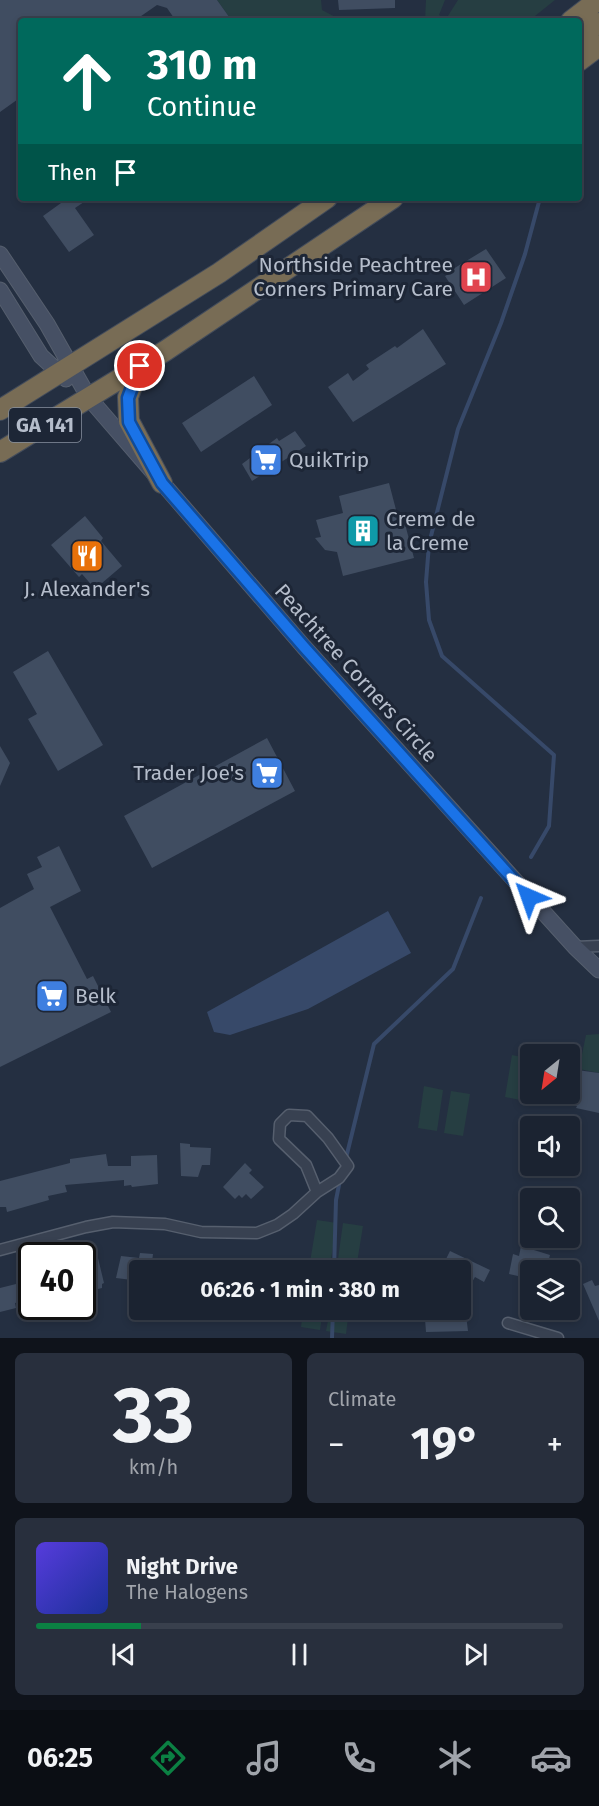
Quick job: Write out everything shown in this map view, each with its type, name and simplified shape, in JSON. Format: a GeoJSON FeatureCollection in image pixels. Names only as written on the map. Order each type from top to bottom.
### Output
{"type":"FeatureCollection","features":[{"type":"Feature","properties":{"kind":"highway"},"geometry":{"type":"LineString","coordinates":[[575,18],[598,0]]}},
{"type":"Feature","properties":{"kind":"highway"},"geometry":{"type":"LineString","coordinates":[[582,36],[599,23]]}},
{"type":"Feature","properties":{"kind":"highway"},"geometry":{"type":"LineString","coordinates":[[582,60],[599,46]]}},
{"type":"Feature","properties":{"kind":"highway","name":"GA 141"},"geometry":{"type":"LineString","coordinates":[[0,410],[219,273],[323,201]]}},
{"type":"Feature","properties":{"kind":"highway","name":"GA 141"},"geometry":{"type":"LineString","coordinates":[[0,452],[140,366],[376,205]]}},
{"type":"Feature","properties":{"kind":"highway"},"geometry":{"type":"LineString","coordinates":[[140,366],[128,398],[129,422],[162,483]]}},
{"type":"Feature","properties":{"kind":"street","name":"Peachtree Corners Circle"},"geometry":{"type":"LineString","coordinates":[[0,254],[52,332],[65,371]]}},
{"type":"Feature","properties":{"kind":"street","name":"Peachtree Corners Circle"},"geometry":{"type":"LineString","coordinates":[[0,290],[41,356],[65,371],[372,724],[575,947],[598,968]]}},
{"type":"Feature","properties":{"kind":"street"},"geometry":{"type":"LineString","coordinates":[[575,947],[599,946]]}},
{"type":"Feature","properties":{"kind":"street"},"geometry":{"type":"LineString","coordinates":[[0,1250],[113,1222],[165,1224],[201,1232],[257,1233],[285,1220],[317,1192],[339,1178],[348,1166],[328,1138],[307,1116],[289,1115],[279,1124],[279,1139],[306,1165],[317,1192]]}},
{"type":"Feature","properties":{"kind":"street"},"geometry":{"type":"LineString","coordinates":[[508,1323],[558,1338]]}},
{"type":"Feature","properties":{"kind":"green space"},"geometry":{"type":"Polygon","coordinates":[[[217,0],[321,0],[322,10],[337,18],[230,18],[217,0]]]}},
{"type":"Feature","properties":{"kind":"green space"},"geometry":{"type":"Polygon","coordinates":[[[426,0],[445,0],[439,15],[444,18],[425,18],[426,0]]]}},
{"type":"Feature","properties":{"kind":"green space"},"geometry":{"type":"Polygon","coordinates":[[[458,0],[555,0],[535,16],[514,18],[447,18],[458,0]]]}},
{"type":"Feature","properties":{"kind":"green space"},"geometry":{"type":"Polygon","coordinates":[[[599,1034],[599,1073],[580,1069],[586,1035],[599,1034]]]}},
{"type":"Feature","properties":{"kind":"green space"},"geometry":{"type":"Polygon","coordinates":[[[512,1055],[520,1057],[520,1100],[505,1097],[512,1055]]]}},
{"type":"Feature","properties":{"kind":"green space"},"geometry":{"type":"Polygon","coordinates":[[[424,1086],[443,1090],[437,1131],[418,1128],[424,1086]]]}},
{"type":"Feature","properties":{"kind":"green space"},"geometry":{"type":"Polygon","coordinates":[[[451,1091],[470,1094],[463,1136],[444,1133],[451,1091]]]}},
{"type":"Feature","properties":{"kind":"green space"},"geometry":{"type":"Polygon","coordinates":[[[317,1220],[337,1223],[331,1260],[310,1260],[317,1220]]]}},
{"type":"Feature","properties":{"kind":"green space"},"geometry":{"type":"Polygon","coordinates":[[[343,1223],[363,1226],[357,1260],[338,1260],[343,1223]]]}},
{"type":"Feature","properties":{"kind":"green space"},"geometry":{"type":"Polygon","coordinates":[[[302,1320],[322,1320],[320,1330],[301,1327],[302,1320]]]}},
{"type":"Feature","properties":{"kind":"green space"},"geometry":{"type":"Polygon","coordinates":[[[328,1320],[348,1320],[346,1334],[326,1331],[328,1320]]]}},
{"type":"Feature","properties":{"kind":"water"},"geometry":{"type":"Polygon","coordinates":[[[388,911],[411,953],[308,1009],[230,1035],[214,1032],[207,1012],[388,911]]]}},
{"type":"Feature","properties":{"kind":"building"},"geometry":{"type":"Polygon","coordinates":[[[0,0],[217,0],[230,18],[174,18],[167,8],[157,5],[138,18],[18,18],[18,99],[0,112],[0,0]]]}},
{"type":"Feature","properties":{"kind":"building"},"geometry":{"type":"Polygon","coordinates":[[[338,0],[395,0],[395,8],[339,10],[338,0]]]}},
{"type":"Feature","properties":{"kind":"building"},"geometry":{"type":"Polygon","coordinates":[[[64,201],[86,201],[75,208],[94,235],[69,252],[43,216],[64,201]]]}},
{"type":"Feature","properties":{"kind":"building","name":"Northside Peachtree Corners Primary Care"},"geometry":{"type":"Polygon","coordinates":[[[486,249],[506,278],[464,305],[445,276],[486,249]]]}},
{"type":"Feature","properties":{"kind":"building"},"geometry":{"type":"Polygon","coordinates":[[[423,329],[446,364],[353,422],[328,387],[348,373],[353,381],[369,369],[366,365],[395,346],[397,348],[423,329]]]}},
{"type":"Feature","properties":{"kind":"building","name":"QuikTrip"},"geometry":{"type":"Polygon","coordinates":[[[254,376],[272,405],[201,452],[182,423],[254,376]]]}},
{"type":"Feature","properties":{"kind":"building","name":"QuikTrip"},"geometry":{"type":"Polygon","coordinates":[[[295,431],[306,446],[252,481],[242,464],[277,438],[279,441],[295,431]]]}},
{"type":"Feature","properties":{"kind":"building","name":"Creme de la Creme"},"geometry":{"type":"Polygon","coordinates":[[[389,483],[400,525],[405,524],[414,558],[343,576],[337,552],[325,550],[315,538],[321,537],[316,520],[343,513],[339,496],[389,483]]]}},
{"type":"Feature","properties":{"kind":"building","name":"J. Alexander's"},"geometry":{"type":"Polygon","coordinates":[[[85,516],[103,538],[101,541],[122,566],[95,589],[82,574],[79,577],[51,545],[85,516]]]}},
{"type":"Feature","properties":{"kind":"building"},"geometry":{"type":"Polygon","coordinates":[[[48,651],[103,745],[58,771],[28,719],[37,714],[13,672],[48,651]]]}},
{"type":"Feature","properties":{"kind":"building"},"geometry":{"type":"Polygon","coordinates":[[[267,738],[295,791],[152,868],[124,816],[267,738]]]}},
{"type":"Feature","properties":{"kind":"building"},"geometry":{"type":"Polygon","coordinates":[[[0,746],[10,763],[0,786],[0,746]]]}},
{"type":"Feature","properties":{"kind":"building","name":"Belk"},"geometry":{"type":"Polygon","coordinates":[[[59,846],[81,891],[50,907],[87,979],[93,976],[111,1012],[0,1067],[0,908],[34,889],[27,874],[42,867],[37,857],[59,846]]]}},
{"type":"Feature","properties":{"kind":"building"},"geometry":{"type":"Polygon","coordinates":[[[580,1070],[599,1073],[599,1113],[570,1105],[580,1104],[580,1070]]]}},
{"type":"Feature","properties":{"kind":"building"},"geometry":{"type":"Polygon","coordinates":[[[180,1143],[190,1144],[190,1147],[211,1148],[210,1165],[202,1165],[198,1177],[181,1176],[180,1143]]]}},
{"type":"Feature","properties":{"kind":"building"},"geometry":{"type":"Polygon","coordinates":[[[106,1154],[108,1166],[131,1166],[131,1156],[157,1155],[158,1184],[132,1187],[131,1185],[124,1186],[124,1180],[65,1185],[67,1192],[48,1196],[49,1200],[7,1212],[6,1207],[0,1207],[0,1181],[70,1163],[70,1159],[106,1154]]]}},
{"type":"Feature","properties":{"kind":"building"},"geometry":{"type":"Polygon","coordinates":[[[245,1163],[252,1170],[249,1173],[264,1187],[251,1199],[246,1194],[242,1198],[239,1195],[235,1199],[223,1187],[245,1163]]]}},
{"type":"Feature","properties":{"kind":"building"},"geometry":{"type":"Polygon","coordinates":[[[521,1248],[550,1255],[549,1260],[520,1260],[520,1276],[509,1274],[513,1254],[519,1256],[521,1248]]]}},
{"type":"Feature","properties":{"kind":"building"},"geometry":{"type":"Polygon","coordinates":[[[450,1251],[469,1260],[446,1260],[450,1251]]]}},
{"type":"Feature","properties":{"kind":"building"},"geometry":{"type":"Polygon","coordinates":[[[140,1253],[153,1254],[152,1260],[129,1260],[129,1280],[116,1278],[121,1256],[139,1258],[140,1253]]]}},
{"type":"Feature","properties":{"kind":"building"},"geometry":{"type":"Polygon","coordinates":[[[96,1258],[98,1258],[104,1283],[102,1288],[96,1290],[96,1258]]]}},
{"type":"Feature","properties":{"kind":"building"},"geometry":{"type":"Polygon","coordinates":[[[471,1261],[490,1270],[484,1282],[475,1277],[471,1284],[471,1261]]]}},
{"type":"Feature","properties":{"kind":"building"},"geometry":{"type":"Polygon","coordinates":[[[592,1280],[595,1286],[599,1285],[599,1321],[583,1284],[592,1280]]]}},
{"type":"Feature","properties":{"kind":"building"},"geometry":{"type":"Polygon","coordinates":[[[18,1284],[16,1308],[0,1312],[0,1288],[18,1284]]]}},
{"type":"Feature","properties":{"kind":"building"},"geometry":{"type":"Polygon","coordinates":[[[425,1320],[467,1320],[468,1331],[426,1332],[425,1320]]]}},
{"type":"Feature","properties":{"kind":"waterway"},"geometry":{"type":"LineString","coordinates":[[531,857],[549,826],[554,755],[442,656],[429,620],[426,582],[429,544],[458,429],[501,323],[525,254],[539,201]]}},
{"type":"Feature","properties":{"kind":"waterway"},"geometry":{"type":"LineString","coordinates":[[346,1158],[374,1044],[453,969],[481,898]]}},
{"type":"Feature","properties":{"kind":"waterway"},"geometry":{"type":"LineString","coordinates":[[334,1260],[336,1200],[340,1180]]}},
{"type":"Feature","properties":{"kind":"waterway"},"geometry":{"type":"LineString","coordinates":[[332,1338],[333,1320]]}},
{"type":"Feature","properties":{"kind":"place","name":"Northside Peachtree Corners Primary Care"},"geometry":{"type":"Point","coordinates":[476,277]}},
{"type":"Feature","properties":{"kind":"place","name":"QuikTrip"},"geometry":{"type":"Point","coordinates":[266,460]}},
{"type":"Feature","properties":{"kind":"place","name":"Creme de la Creme"},"geometry":{"type":"Point","coordinates":[363,531]}},
{"type":"Feature","properties":{"kind":"place","name":"J. Alexander's"},"geometry":{"type":"Point","coordinates":[87,556]}},
{"type":"Feature","properties":{"kind":"place","name":"Trader Joe's"},"geometry":{"type":"Point","coordinates":[267,773]}},
{"type":"Feature","properties":{"kind":"place","name":"Belk"},"geometry":{"type":"Point","coordinates":[52,996]}},
{"type":"Feature","properties":{"kind":"route"},"geometry":{"type":"LineString","coordinates":[[140,366],[129,390],[127,412],[129,422],[162,483],[304,647],[529,897]]}}]}
